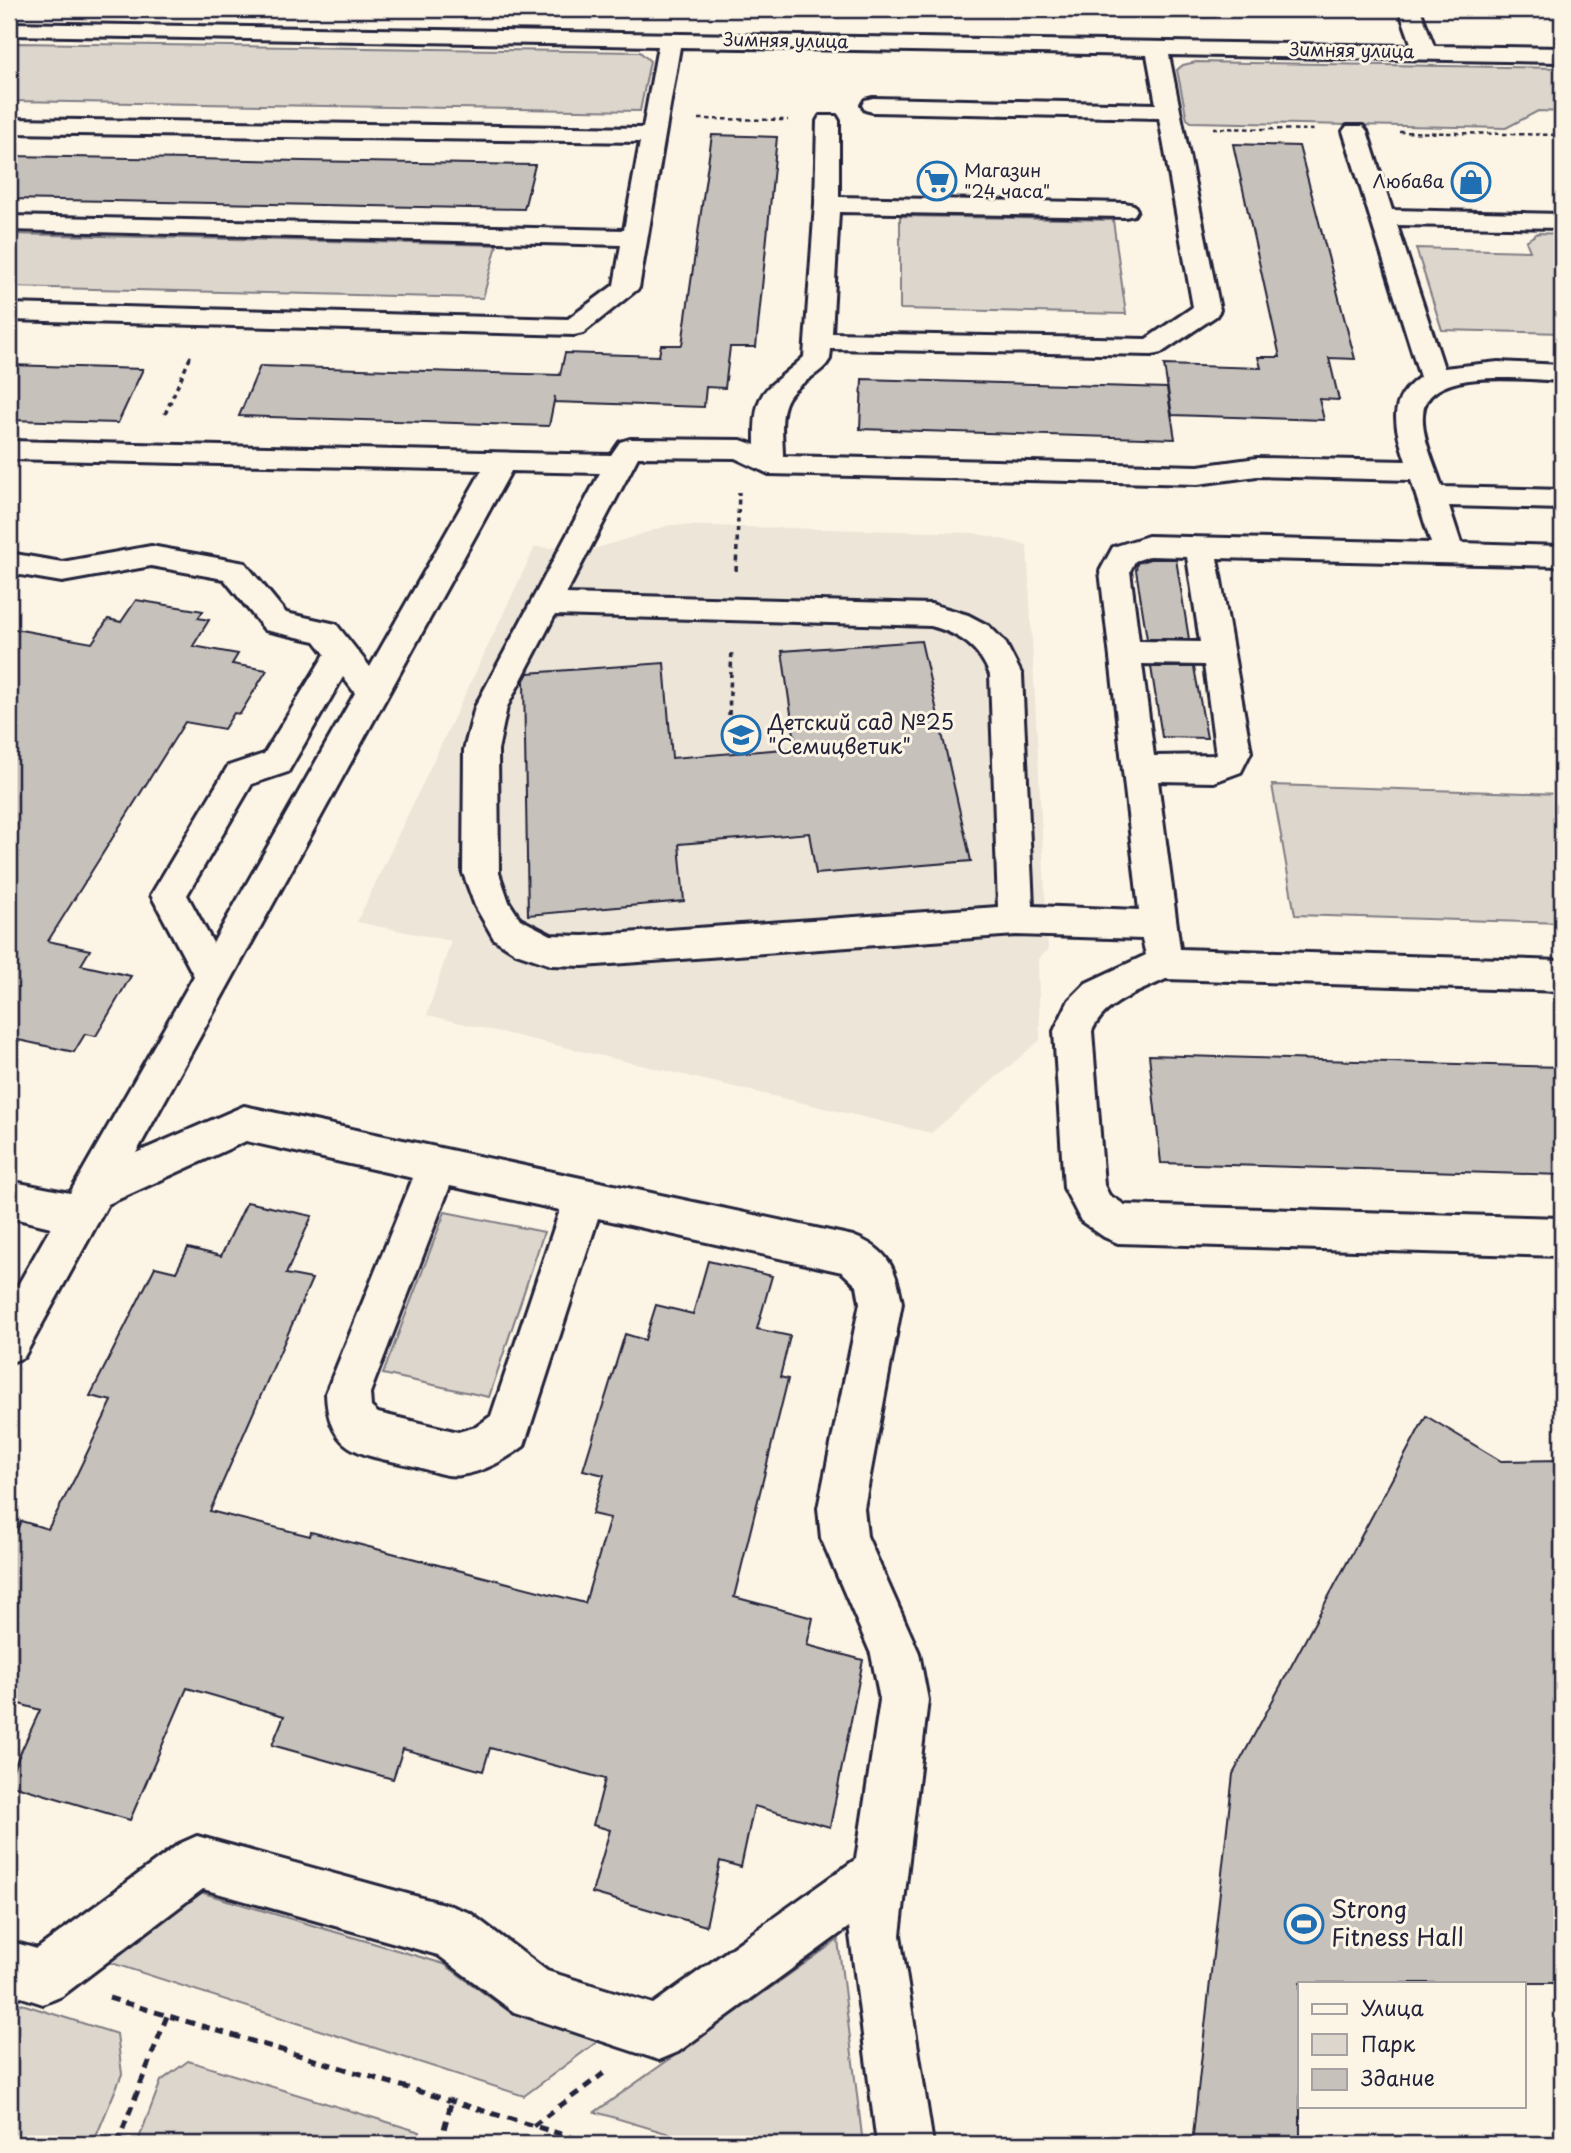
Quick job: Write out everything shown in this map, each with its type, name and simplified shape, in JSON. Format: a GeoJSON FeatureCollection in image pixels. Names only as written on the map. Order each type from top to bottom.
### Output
{"type":"FeatureCollection","features":[{"type":"Feature","properties":{"kind":"street"},"geometry":{"type":"LineString","coordinates":[[159,31],[170,9]]}},
{"type":"Feature","properties":{"kind":"street"},"geometry":{"type":"LineString","coordinates":[[1410,9],[1425,52]]}},
{"type":"Feature","properties":{"kind":"street","name":"Зимняя улица"},"geometry":{"type":"LineString","coordinates":[[9,29],[1562,55]]}},
{"type":"Feature","properties":{"kind":"street"},"geometry":{"type":"LineString","coordinates":[[9,312],[574,327],[626,288],[670,39]]}},
{"type":"Feature","properties":{"kind":"street"},"geometry":{"type":"LineString","coordinates":[[820,341],[1152,347],[1206,310],[1157,48]]}},
{"type":"Feature","properties":{"kind":"street"},"geometry":{"type":"LineString","coordinates":[[873,105],[1169,111]]}},
{"type":"Feature","properties":{"kind":"street"},"geometry":{"type":"LineString","coordinates":[[769,465],[771,404],[780,388],[807,372],[817,359],[827,204],[828,121]]}},
{"type":"Feature","properties":{"kind":"street"},"geometry":{"type":"LineString","coordinates":[[9,126],[655,135]]}},
{"type":"Feature","properties":{"kind":"street"},"geometry":{"type":"LineString","coordinates":[[1355,131],[1434,379]]}},
{"type":"Feature","properties":{"kind":"street"},"geometry":{"type":"LineString","coordinates":[[827,204],[1125,210]]}},
{"type":"Feature","properties":{"kind":"street"},"geometry":{"type":"LineString","coordinates":[[1381,218],[1562,222]]}},
{"type":"Feature","properties":{"kind":"street"},"geometry":{"type":"LineString","coordinates":[[9,223],[635,237]]}},
{"type":"Feature","properties":{"kind":"street"},"geometry":{"type":"LineString","coordinates":[[1449,554],[1410,427],[1409,411],[1414,394],[1434,379],[1451,374],[1476,371],[1562,373]]}},
{"type":"Feature","properties":{"kind":"street"},"geometry":{"type":"LineString","coordinates":[[1159,925],[1016,920],[583,951],[551,950],[528,943],[507,929],[493,906],[481,873],[481,750],[491,707],[619,464],[630,448],[741,449],[769,465],[1198,475],[1257,467],[1562,499]]}},
{"type":"Feature","properties":{"kind":"street"},"geometry":{"type":"LineString","coordinates":[[9,450],[619,464]]}},
{"type":"Feature","properties":{"kind":"street"},"geometry":{"type":"LineString","coordinates":[[9,1342],[500,462]]}},
{"type":"Feature","properties":{"kind":"street"},"geometry":{"type":"LineString","coordinates":[[1163,964],[1115,571],[1124,554],[1148,546],[1562,556]]}},
{"type":"Feature","properties":{"kind":"street"},"geometry":{"type":"LineString","coordinates":[[1139,768],[1214,769],[1229,764],[1234,752],[1199,547]]}},
{"type":"Feature","properties":{"kind":"street"},"geometry":{"type":"LineString","coordinates":[[9,563],[62,572],[151,556],[234,570],[276,622],[333,642],[398,645]]}},
{"type":"Feature","properties":{"kind":"street"},"geometry":{"type":"LineString","coordinates":[[545,604],[931,615],[972,628],[989,642],[999,656],[1006,675],[1016,920]]}},
{"type":"Feature","properties":{"kind":"street"},"geometry":{"type":"LineString","coordinates":[[333,642],[372,692]]}},
{"type":"Feature","properties":{"kind":"street"},"geometry":{"type":"LineString","coordinates":[[213,977],[169,895],[240,775],[276,763],[333,642]]}},
{"type":"Feature","properties":{"kind":"street"},"geometry":{"type":"LineString","coordinates":[[1125,652],[1217,654]]}},
{"type":"Feature","properties":{"kind":"street"},"geometry":{"type":"LineString","coordinates":[[1562,976],[1163,964],[1099,994],[1082,1011],[1073,1031],[1084,1188],[1095,1208],[1118,1224],[1562,1237]]}},
{"type":"Feature","properties":{"kind":"street"},"geometry":{"type":"LineString","coordinates":[[9,1199],[87,1202],[244,1123],[853,1255],[877,1277],[881,1303],[841,1508],[844,1538],[895,1653],[904,1700],[874,1935],[905,2144]]}},
{"type":"Feature","properties":{"kind":"street"},"geometry":{"type":"LineString","coordinates":[[438,1165],[348,1394],[349,1417],[367,1433],[458,1454],[487,1446],[508,1430],[585,1197]]}},
{"type":"Feature","properties":{"kind":"street"},"geometry":{"type":"LineString","coordinates":[[9,1967],[43,1977],[197,1862],[452,1932],[533,1993],[659,2033],[880,1873]]}},
{"type":"Feature","properties":{"kind":"path"},"geometry":{"type":"LineString","coordinates":[[147,454],[207,317]]}},
{"type":"Feature","properties":{"kind":"path"},"geometry":{"type":"LineString","coordinates":[[117,2144],[167,2016],[594,2144]]}},
{"type":"Feature","properties":{"kind":"path"},"geometry":{"type":"LineString","coordinates":[[533,2126],[659,2033]]}},
{"type":"Feature","properties":{"kind":"path"},"geometry":{"type":"LineString","coordinates":[[440,2144],[451,2103]]}},
{"type":"Feature","properties":{"kind":"shaded area","name":"Детский сад №25 \"Семицветик\""},"geometry":{"type":"Polygon","coordinates":[[[670,525],[974,533],[1027,545],[1048,950],[1038,959],[1040,1040],[931,1133],[427,1015],[451,941],[357,922],[535,547],[591,550],[670,525]]]}},
{"type":"Feature","properties":{"kind":"green space"},"geometry":{"type":"Polygon","coordinates":[[[808,9],[1247,9],[1212,17],[1172,18],[1001,10],[913,17],[808,9]]]}},
{"type":"Feature","properties":{"kind":"green space"},"geometry":{"type":"Polygon","coordinates":[[[18,43],[640,52],[650,61],[640,111],[9,101],[9,46],[18,43]]]}},
{"type":"Feature","properties":{"kind":"green space"},"geometry":{"type":"Polygon","coordinates":[[[1196,62],[1562,68],[1562,112],[1538,111],[1506,128],[1191,122],[1187,119],[1177,70],[1183,65],[1196,62]]]}},
{"type":"Feature","properties":{"kind":"green space"},"geometry":{"type":"Polygon","coordinates":[[[900,216],[1113,220],[1126,314],[900,309],[900,216]]]}},
{"type":"Feature","properties":{"kind":"green space"},"geometry":{"type":"Polygon","coordinates":[[[1538,233],[1562,234],[1562,333],[1442,330],[1416,248],[1530,251],[1526,241],[1538,233]]]}},
{"type":"Feature","properties":{"kind":"green space"},"geometry":{"type":"Polygon","coordinates":[[[9,234],[497,245],[483,298],[9,287],[9,234]]]}},
{"type":"Feature","properties":{"kind":"green space"},"geometry":{"type":"Polygon","coordinates":[[[1272,785],[1562,794],[1562,923],[1295,915],[1272,785]]]}},
{"type":"Feature","properties":{"kind":"green space"},"geometry":{"type":"Polygon","coordinates":[[[445,1212],[544,1232],[489,1397],[383,1374],[445,1212]]]}},
{"type":"Feature","properties":{"kind":"green space"},"geometry":{"type":"Polygon","coordinates":[[[193,1890],[444,1964],[510,2012],[598,2041],[524,2096],[102,1960],[193,1890]]]}},
{"type":"Feature","properties":{"kind":"green space"},"geometry":{"type":"Polygon","coordinates":[[[838,1940],[863,2144],[703,2144],[595,2112],[838,1940]]]}},
{"type":"Feature","properties":{"kind":"green space"},"geometry":{"type":"Polygon","coordinates":[[[9,2000],[117,2034],[122,2074],[93,2144],[9,2144],[9,2000]]]}},
{"type":"Feature","properties":{"kind":"green space"},"geometry":{"type":"Polygon","coordinates":[[[188,2061],[420,2132],[417,2144],[137,2144],[161,2081],[188,2061]]]}},
{"type":"Feature","properties":{"kind":"building"},"geometry":{"type":"Polygon","coordinates":[[[712,135],[777,137],[756,347],[730,347],[725,388],[706,387],[704,407],[554,402],[555,396],[549,426],[239,416],[260,366],[560,375],[565,353],[659,356],[661,345],[682,345],[712,135]]]}},
{"type":"Feature","properties":{"kind":"building"},"geometry":{"type":"Polygon","coordinates":[[[1233,144],[1299,146],[1355,359],[1329,358],[1339,400],[1319,399],[1324,420],[1172,415],[1164,365],[1261,368],[1258,357],[1280,357],[1233,144]]]}},
{"type":"Feature","properties":{"kind":"building"},"geometry":{"type":"Polygon","coordinates":[[[9,156],[535,165],[524,209],[9,199],[9,156]]]}},
{"type":"Feature","properties":{"kind":"building"},"geometry":{"type":"Polygon","coordinates":[[[9,365],[143,369],[118,423],[9,420],[9,365]]]}},
{"type":"Feature","properties":{"kind":"building"},"geometry":{"type":"Polygon","coordinates":[[[862,379],[1167,388],[1175,439],[860,429],[862,379]]]}},
{"type":"Feature","properties":{"kind":"building"},"geometry":{"type":"Polygon","coordinates":[[[1150,559],[1176,559],[1189,639],[1147,639],[1136,570],[1137,563],[1150,559]]]}},
{"type":"Feature","properties":{"kind":"building"},"geometry":{"type":"Polygon","coordinates":[[[136,600],[203,611],[198,618],[209,620],[193,646],[238,654],[232,664],[267,670],[240,714],[234,713],[224,729],[185,722],[48,941],[90,950],[81,965],[131,976],[96,1036],[85,1034],[74,1052],[9,1038],[9,628],[92,643],[108,619],[121,622],[136,600]]]}},
{"type":"Feature","properties":{"kind":"building"},"geometry":{"type":"Polygon","coordinates":[[[921,641],[971,861],[816,874],[809,833],[679,844],[684,901],[528,915],[524,680],[528,673],[664,663],[672,758],[796,748],[782,651],[921,641]]]}},
{"type":"Feature","properties":{"kind":"building"},"geometry":{"type":"Polygon","coordinates":[[[1151,667],[1194,667],[1207,738],[1162,737],[1151,667]]]}},
{"type":"Feature","properties":{"kind":"building"},"geometry":{"type":"Polygon","coordinates":[[[1149,1055],[1562,1067],[1562,1175],[1161,1163],[1149,1055]]]}},
{"type":"Feature","properties":{"kind":"building"},"geometry":{"type":"Polygon","coordinates":[[[247,1202],[312,1216],[286,1274],[312,1279],[210,1511],[310,1536],[311,1532],[585,1603],[610,1518],[592,1514],[604,1475],[583,1470],[625,1334],[645,1340],[656,1305],[693,1314],[708,1261],[772,1276],[757,1329],[790,1336],[780,1377],[788,1379],[734,1597],[813,1618],[807,1645],[863,1660],[830,1827],[754,1806],[741,1867],[720,1861],[706,1926],[592,1893],[610,1830],[593,1825],[605,1779],[490,1748],[483,1771],[403,1749],[393,1779],[272,1745],[284,1716],[187,1688],[130,1820],[9,1784],[9,1778],[40,1710],[9,1701],[9,1546],[21,1521],[48,1529],[75,1478],[112,1401],[90,1396],[155,1267],[176,1272],[188,1248],[221,1256],[247,1202]]]}},
{"type":"Feature","properties":{"kind":"building"},"geometry":{"type":"Polygon","coordinates":[[[1426,1416],[1501,1461],[1562,1460],[1562,1983],[1298,1982],[1300,2144],[1192,2144],[1233,1774],[1426,1416]]]}},
{"type":"Feature","properties":{"kind":"place","name":"Магазин \"24 часа\""},"geometry":{"type":"Point","coordinates":[937,181]}},
{"type":"Feature","properties":{"kind":"place","name":"Любава"},"geometry":{"type":"Point","coordinates":[1471,182]}},
{"type":"Feature","properties":{"kind":"place","name":"Детский сад №25 \"Семицветик\""},"geometry":{"type":"Point","coordinates":[741,735]}},
{"type":"Feature","properties":{"kind":"place","name":"Strong Fitness Hall"},"geometry":{"type":"Point","coordinates":[1304,1924]}}]}
